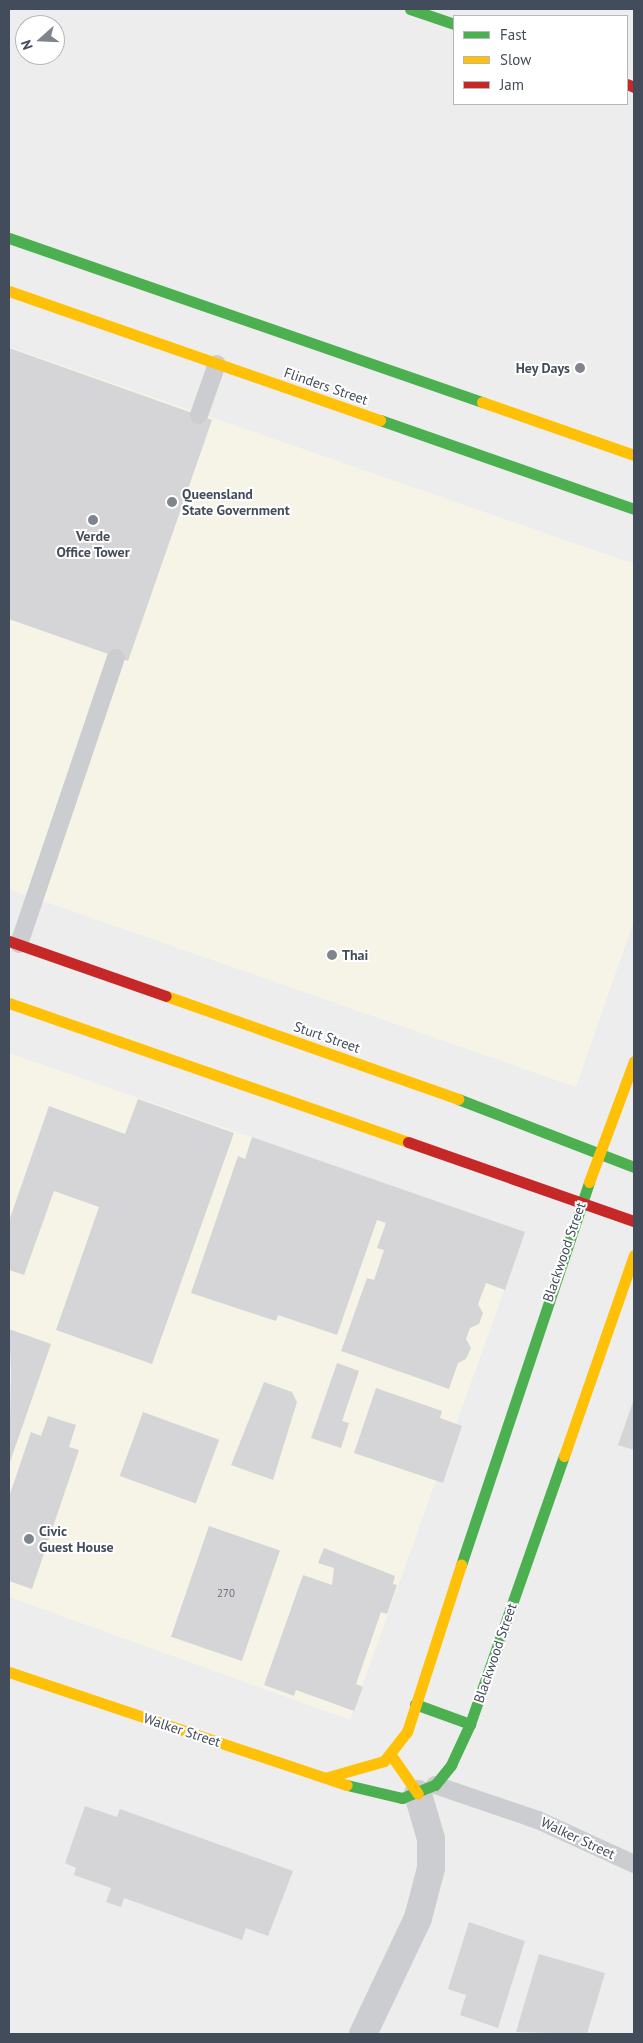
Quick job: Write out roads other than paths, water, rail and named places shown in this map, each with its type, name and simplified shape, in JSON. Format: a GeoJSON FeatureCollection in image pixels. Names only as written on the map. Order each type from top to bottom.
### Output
{"type":"FeatureCollection","features":[{"type":"Feature","properties":{"kind":"main road"},"geometry":{"type":"LineString","coordinates":[[410,9],[453,24]]}},
{"type":"Feature","properties":{"kind":"main road"},"geometry":{"type":"LineString","coordinates":[[9,238],[634,455]]}},
{"type":"Feature","properties":{"kind":"main road","name":"Flinders Street"},"geometry":{"type":"LineString","coordinates":[[9,291],[634,509]]}},
{"type":"Feature","properties":{"kind":"main road","name":"Sturt Street"},"geometry":{"type":"LineString","coordinates":[[14,943],[602,1153],[634,1167]]}},
{"type":"Feature","properties":{"kind":"main road"},"geometry":{"type":"LineString","coordinates":[[9,1003],[256,1086],[634,1221]]}},
{"type":"Feature","properties":{"kind":"main road","name":"Blackwood Street"},"geometry":{"type":"LineString","coordinates":[[392,1755],[402,1742],[581,1203],[602,1153],[634,1061]]}},
{"type":"Feature","properties":{"kind":"main road","name":"Blackwood Street"},"geometry":{"type":"LineString","coordinates":[[427,1789],[451,1765],[470,1724],[634,1255]]}},
{"type":"Feature","properties":{"kind":"main road","name":"Walker Street"},"geometry":{"type":"LineString","coordinates":[[9,1672],[36,1683],[389,1798],[427,1789]]}},
{"type":"Feature","properties":{"kind":"main road","name":"Walker Street"},"geometry":{"type":"LineString","coordinates":[[9,1680],[36,1683]]}},
{"type":"Feature","properties":{"kind":"main road"},"geometry":{"type":"LineString","coordinates":[[415,1704],[470,1724]]}},
{"type":"Feature","properties":{"kind":"main road"},"geometry":{"type":"LineString","coordinates":[[392,1755],[427,1789]]}},
{"type":"Feature","properties":{"kind":"main road","name":"Walker Street"},"geometry":{"type":"LineString","coordinates":[[328,1777],[365,1770],[392,1755]]}},
{"type":"Feature","properties":{"kind":"street"},"geometry":{"type":"LineString","coordinates":[[362,2034],[418,1918],[431,1868],[427,1789]]}},
{"type":"Feature","properties":{"kind":"lane"},"geometry":{"type":"LineString","coordinates":[[199,415],[217,364]]}},
{"type":"Feature","properties":{"kind":"lane"},"geometry":{"type":"LineString","coordinates":[[14,943],[116,658]]}},
{"type":"Feature","properties":{"kind":"lane","name":"Walker Street"},"geometry":{"type":"LineString","coordinates":[[427,1789],[538,1820],[634,1864]]}},
{"type":"Feature","properties":{"kind":"place","name":"Hey Days"},"geometry":{"type":"Point","coordinates":[580,368]}},
{"type":"Feature","properties":{"kind":"place","name":"Queensland State Government"},"geometry":{"type":"Point","coordinates":[172,502]}},
{"type":"Feature","properties":{"kind":"place","name":"Verde Office Tower"},"geometry":{"type":"Point","coordinates":[93,520]}},
{"type":"Feature","properties":{"kind":"place","name":"Thai"},"geometry":{"type":"Point","coordinates":[332,955]}},
{"type":"Feature","properties":{"kind":"place","name":"Civic Guest House"},"geometry":{"type":"Point","coordinates":[29,1539]}}]}
